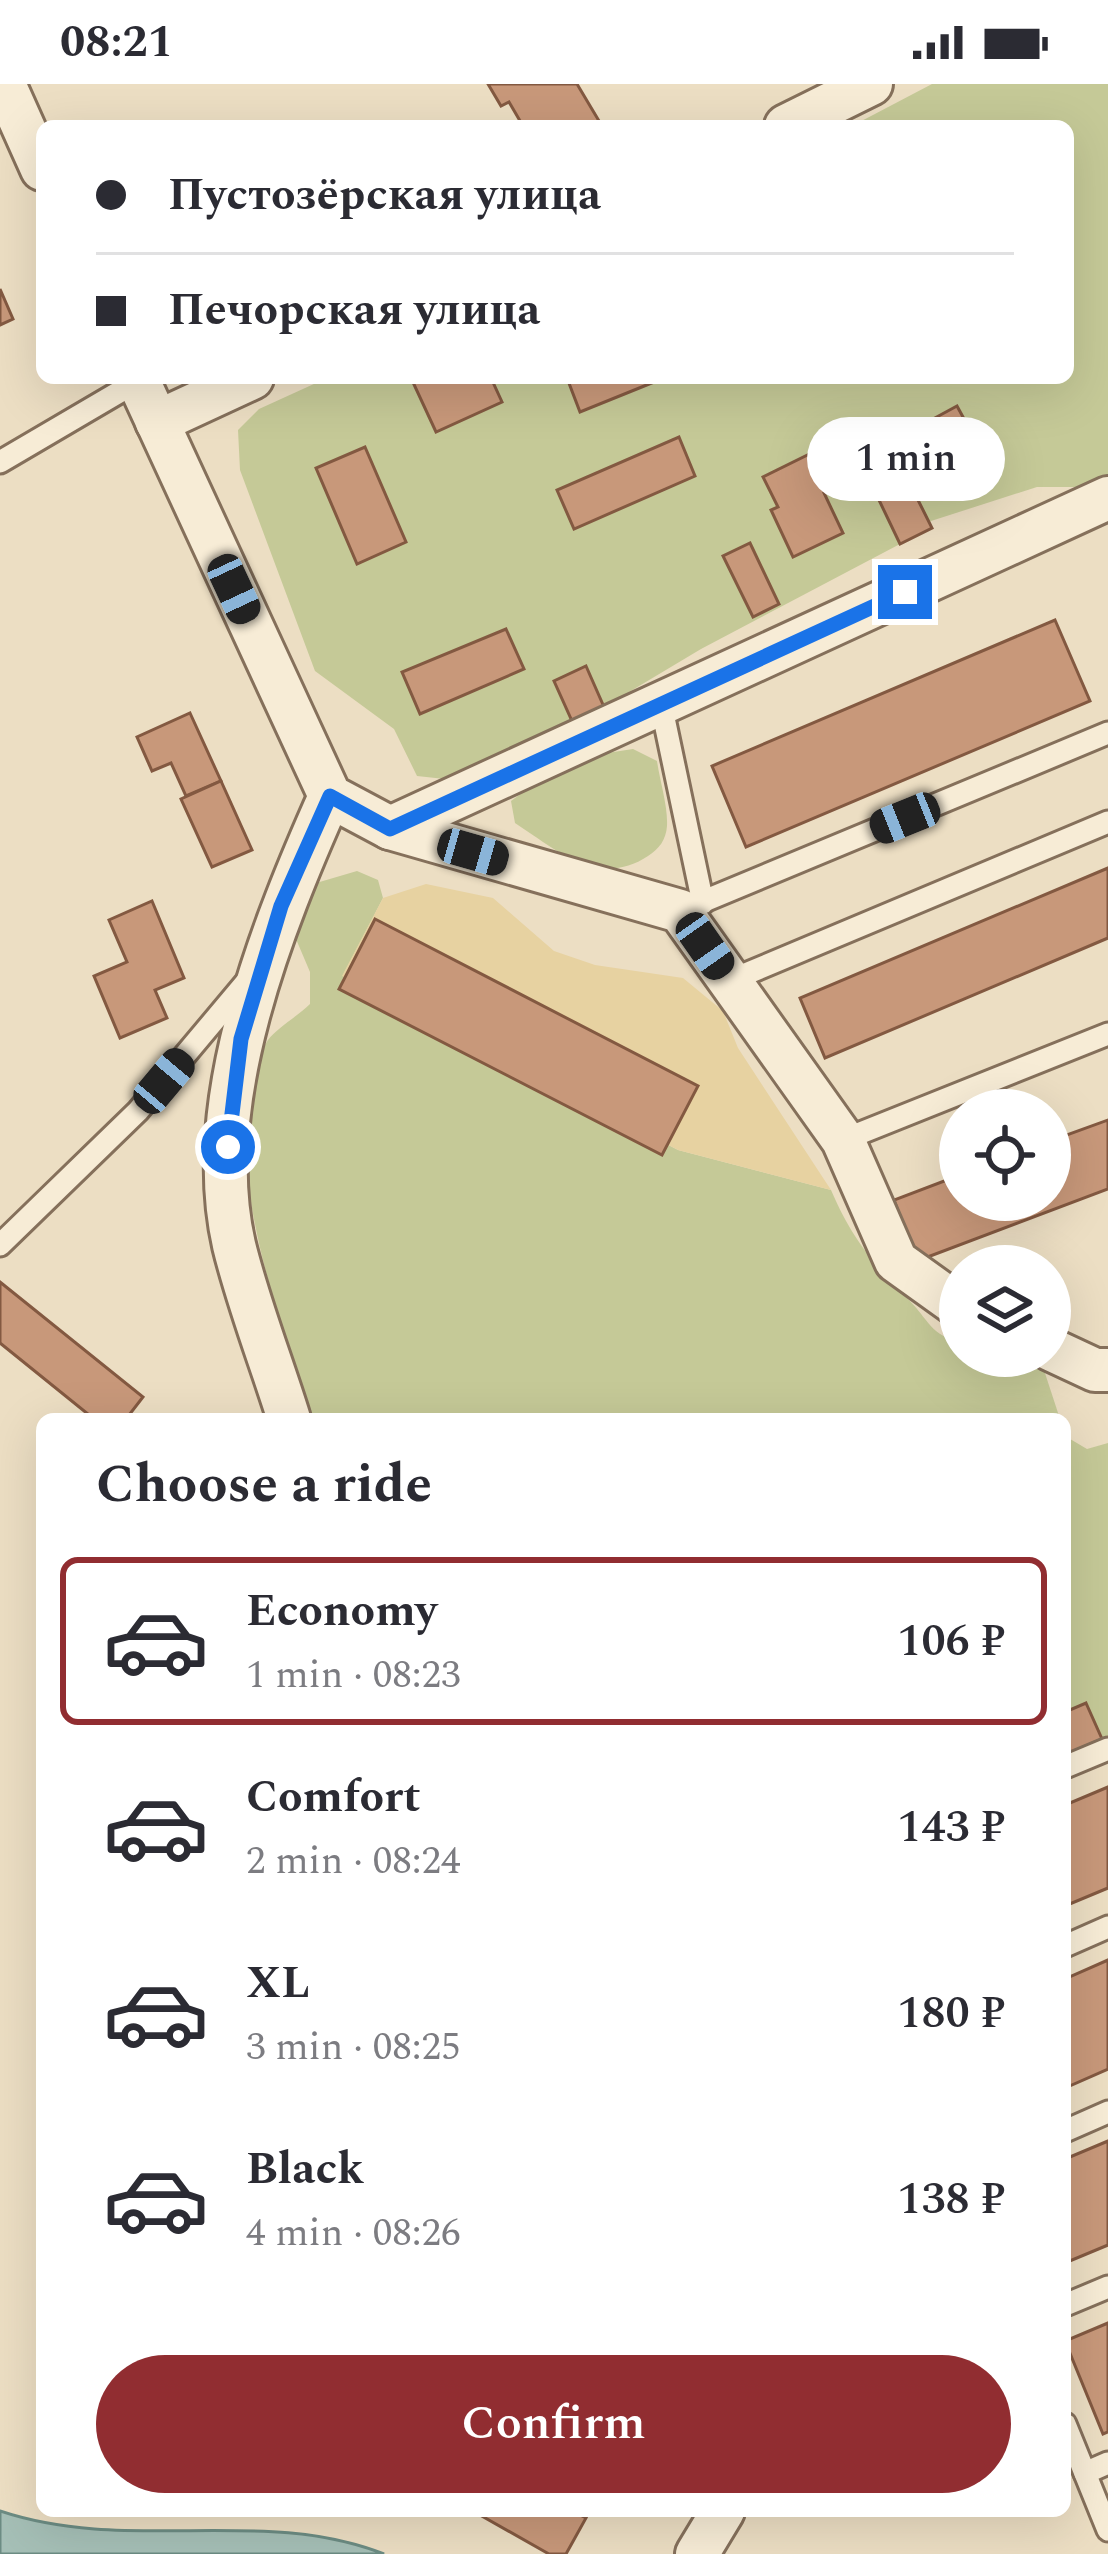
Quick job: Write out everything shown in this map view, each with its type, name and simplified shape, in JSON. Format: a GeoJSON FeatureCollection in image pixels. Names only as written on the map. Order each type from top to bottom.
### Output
{"type":"FeatureCollection","features":[{"type":"Feature","properties":{"kind":"street"},"geometry":{"type":"LineString","coordinates":[[4,84],[36,156]]}},
{"type":"Feature","properties":{"kind":"street"},"geometry":{"type":"LineString","coordinates":[[798,120],[871,84]]}},
{"type":"Feature","properties":{"kind":"street"},"geometry":{"type":"LineString","coordinates":[[140,384],[330,796],[390,829],[691,907],[730,981],[843,1140],[896,1261],[939,1292]]}},
{"type":"Feature","properties":{"kind":"street"},"geometry":{"type":"LineString","coordinates":[[157,422],[239,384]]}},
{"type":"Feature","properties":{"kind":"street"},"geometry":{"type":"LineString","coordinates":[[390,829],[1108,498]]}},
{"type":"Feature","properties":{"kind":"street"},"geometry":{"type":"LineString","coordinates":[[287,1413],[233,1241],[230,1170],[241,1039],[281,906],[330,796]]}},
{"type":"Feature","properties":{"kind":"street"},"geometry":{"type":"LineString","coordinates":[[1071,1359],[1095,1370],[1108,1370]]}},
{"type":"Feature","properties":{"kind":"street"},"geometry":{"type":"LineString","coordinates":[[697,2554],[719,2517]]}},
{"type":"Feature","properties":{"kind":"lane"},"geometry":{"type":"LineString","coordinates":[[0,462],[131,384]]}},
{"type":"Feature","properties":{"kind":"lane"},"geometry":{"type":"LineString","coordinates":[[661,704],[691,907],[1108,734]]}},
{"type":"Feature","properties":{"kind":"lane"},"geometry":{"type":"LineString","coordinates":[[730,981],[1108,822]]}},
{"type":"Feature","properties":{"kind":"lane"},"geometry":{"type":"LineString","coordinates":[[0,1246],[138,1111],[264,961]]}},
{"type":"Feature","properties":{"kind":"lane"},"geometry":{"type":"LineString","coordinates":[[843,1140],[1108,1034]]}},
{"type":"Feature","properties":{"kind":"lane"},"geometry":{"type":"LineString","coordinates":[[1071,1764],[1108,1749]]}},
{"type":"Feature","properties":{"kind":"lane"},"geometry":{"type":"LineString","coordinates":[[1071,1943],[1108,1928]]}},
{"type":"Feature","properties":{"kind":"lane"},"geometry":{"type":"LineString","coordinates":[[1071,2128],[1108,2112]]}},
{"type":"Feature","properties":{"kind":"lane"},"geometry":{"type":"LineString","coordinates":[[1071,2302],[1108,2287]]}},
{"type":"Feature","properties":{"kind":"lane"},"geometry":{"type":"LineString","coordinates":[[1071,2439],[1108,2530]]}},
{"type":"Feature","properties":{"kind":"lane"},"geometry":{"type":"LineString","coordinates":[[1085,2473],[1108,2463]]}},
{"type":"Feature","properties":{"kind":"green space"},"geometry":{"type":"Polygon","coordinates":[[[932,84],[1108,84],[1108,479],[1083,487],[1037,487],[931,521],[900,544],[701,649],[604,707],[454,780],[417,776],[394,729],[315,671],[240,470],[238,430],[259,409],[314,384],[1074,384],[1074,120],[863,120],[932,84]]]}},
{"type":"Feature","properties":{"kind":"green space"},"geometry":{"type":"Polygon","coordinates":[[[633,749],[657,761],[666,810],[665,836],[648,856],[630,865],[595,867],[562,854],[515,823],[511,801],[568,759],[633,749]]]}},
{"type":"Feature","properties":{"kind":"green space"},"geometry":{"type":"Polygon","coordinates":[[[357,871],[378,880],[383,898],[343,975],[678,1150],[831,1190],[864,1250],[939,1333],[939,1377],[1046,1377],[1058,1413],[310,1413],[269,1282],[247,1174],[245,1123],[251,1078],[268,1040],[310,1004],[310,972],[290,925],[306,886],[357,871]]]}},
{"type":"Feature","properties":{"kind":"green space"},"geometry":{"type":"Polygon","coordinates":[[[1071,1440],[1087,1449],[1108,1443],[1108,1736],[1102,1739],[1086,1703],[1071,1709],[1071,1440]]]}},
{"type":"Feature","properties":{"kind":"sand"},"geometry":{"type":"Polygon","coordinates":[[[426,884],[493,898],[554,951],[595,965],[683,978],[723,1011],[738,1048],[831,1190],[678,1150],[342,976],[383,898],[426,884]]]}},
{"type":"Feature","properties":{"kind":"water"},"geometry":{"type":"Polygon","coordinates":[[[0,2511],[97,2529],[291,2533],[384,2554],[0,2554],[0,2511]]]}},
{"type":"Feature","properties":{"kind":"building"},"geometry":{"type":"Polygon","coordinates":[[[488,84],[577,84],[598,120],[520,120],[509,102],[501,106],[488,84]]]}},
{"type":"Feature","properties":{"kind":"building"},"geometry":{"type":"Polygon","coordinates":[[[0,289],[13,319],[0,325],[0,289]]]}},
{"type":"Feature","properties":{"kind":"building"},"geometry":{"type":"Polygon","coordinates":[[[414,384],[494,384],[502,402],[436,432],[414,384]]]}},
{"type":"Feature","properties":{"kind":"building"},"geometry":{"type":"Polygon","coordinates":[[[569,384],[649,384],[580,412],[569,384]]]}},
{"type":"Feature","properties":{"kind":"building"},"geometry":{"type":"Polygon","coordinates":[[[957,406],[988,463],[941,489],[909,432],[957,406]]]}},
{"type":"Feature","properties":{"kind":"building"},"geometry":{"type":"Polygon","coordinates":[[[848,435],[866,472],[824,493],[843,533],[793,557],[771,510],[778,507],[763,477],[848,435]]]}},
{"type":"Feature","properties":{"kind":"building"},"geometry":{"type":"Polygon","coordinates":[[[679,437],[695,476],[574,529],[557,490],[679,437]]]}},
{"type":"Feature","properties":{"kind":"building"},"geometry":{"type":"Polygon","coordinates":[[[365,447],[406,542],[357,564],[316,468],[365,447]]]}},
{"type":"Feature","properties":{"kind":"building"},"geometry":{"type":"Polygon","coordinates":[[[899,462],[932,528],[900,544],[868,477],[899,462]]]}},
{"type":"Feature","properties":{"kind":"building"},"geometry":{"type":"Polygon","coordinates":[[[750,543],[779,604],[753,617],[723,556],[750,543]]]}},
{"type":"Feature","properties":{"kind":"building"},"geometry":{"type":"Polygon","coordinates":[[[1055,620],[1090,701],[746,847],[712,766],[1055,620]]]}},
{"type":"Feature","properties":{"kind":"building"},"geometry":{"type":"Polygon","coordinates":[[[506,629],[524,669],[420,714],[402,672],[506,629]]]}},
{"type":"Feature","properties":{"kind":"building"},"geometry":{"type":"Polygon","coordinates":[[[586,666],[604,707],[572,721],[554,681],[586,666]]]}},
{"type":"Feature","properties":{"kind":"building"},"geometry":{"type":"Polygon","coordinates":[[[190,713],[221,781],[186,796],[171,763],[152,771],[137,737],[190,713]]]}},
{"type":"Feature","properties":{"kind":"building"},"geometry":{"type":"Polygon","coordinates":[[[221,781],[252,850],[212,867],[181,799],[221,781]]]}},
{"type":"Feature","properties":{"kind":"building"},"geometry":{"type":"Polygon","coordinates":[[[1108,868],[1108,938],[825,1058],[800,998],[1108,868]]]}},
{"type":"Feature","properties":{"kind":"building"},"geometry":{"type":"Polygon","coordinates":[[[152,901],[184,978],[155,990],[167,1018],[120,1038],[94,976],[127,962],[109,920],[152,901]]]}},
{"type":"Feature","properties":{"kind":"building"},"geometry":{"type":"Polygon","coordinates":[[[375,919],[698,1086],[662,1155],[339,989],[375,919]]]}},
{"type":"Feature","properties":{"kind":"building"},"geometry":{"type":"Polygon","coordinates":[[[1108,1120],[1108,1189],[1071,1203],[1071,1133],[1108,1120]]]}},
{"type":"Feature","properties":{"kind":"building"},"geometry":{"type":"Polygon","coordinates":[[[939,1183],[939,1221],[1023,1221],[959,1245],[939,1245],[939,1253],[917,1261],[894,1200],[939,1183]]]}},
{"type":"Feature","properties":{"kind":"building"},"geometry":{"type":"Polygon","coordinates":[[[0,1282],[143,1397],[131,1413],[87,1413],[0,1343],[0,1282]]]}},
{"type":"Feature","properties":{"kind":"building"},"geometry":{"type":"Polygon","coordinates":[[[1086,1703],[1102,1739],[1071,1752],[1071,1709],[1086,1703]]]}},
{"type":"Feature","properties":{"kind":"building"},"geometry":{"type":"Polygon","coordinates":[[[1108,1787],[1108,1888],[1071,1903],[1071,1802],[1108,1787]]]}},
{"type":"Feature","properties":{"kind":"building"},"geometry":{"type":"Polygon","coordinates":[[[1108,1960],[1108,2069],[1071,2085],[1071,1976],[1108,1960]]]}},
{"type":"Feature","properties":{"kind":"building"},"geometry":{"type":"Polygon","coordinates":[[[1108,2141],[1108,2245],[1071,2260],[1071,2156],[1108,2141]]]}},
{"type":"Feature","properties":{"kind":"building"},"geometry":{"type":"Polygon","coordinates":[[[1108,2323],[1108,2432],[1103,2434],[1071,2356],[1071,2338],[1108,2323]]]}},
{"type":"Feature","properties":{"kind":"building"},"geometry":{"type":"Polygon","coordinates":[[[484,2517],[586,2518],[566,2554],[549,2554],[484,2517]]]}},
{"type":"Feature","properties":{"kind":"route"},"geometry":{"type":"LineString","coordinates":[[228,1147],[241,1039],[281,906],[330,796],[390,829],[905,592]]}}]}
